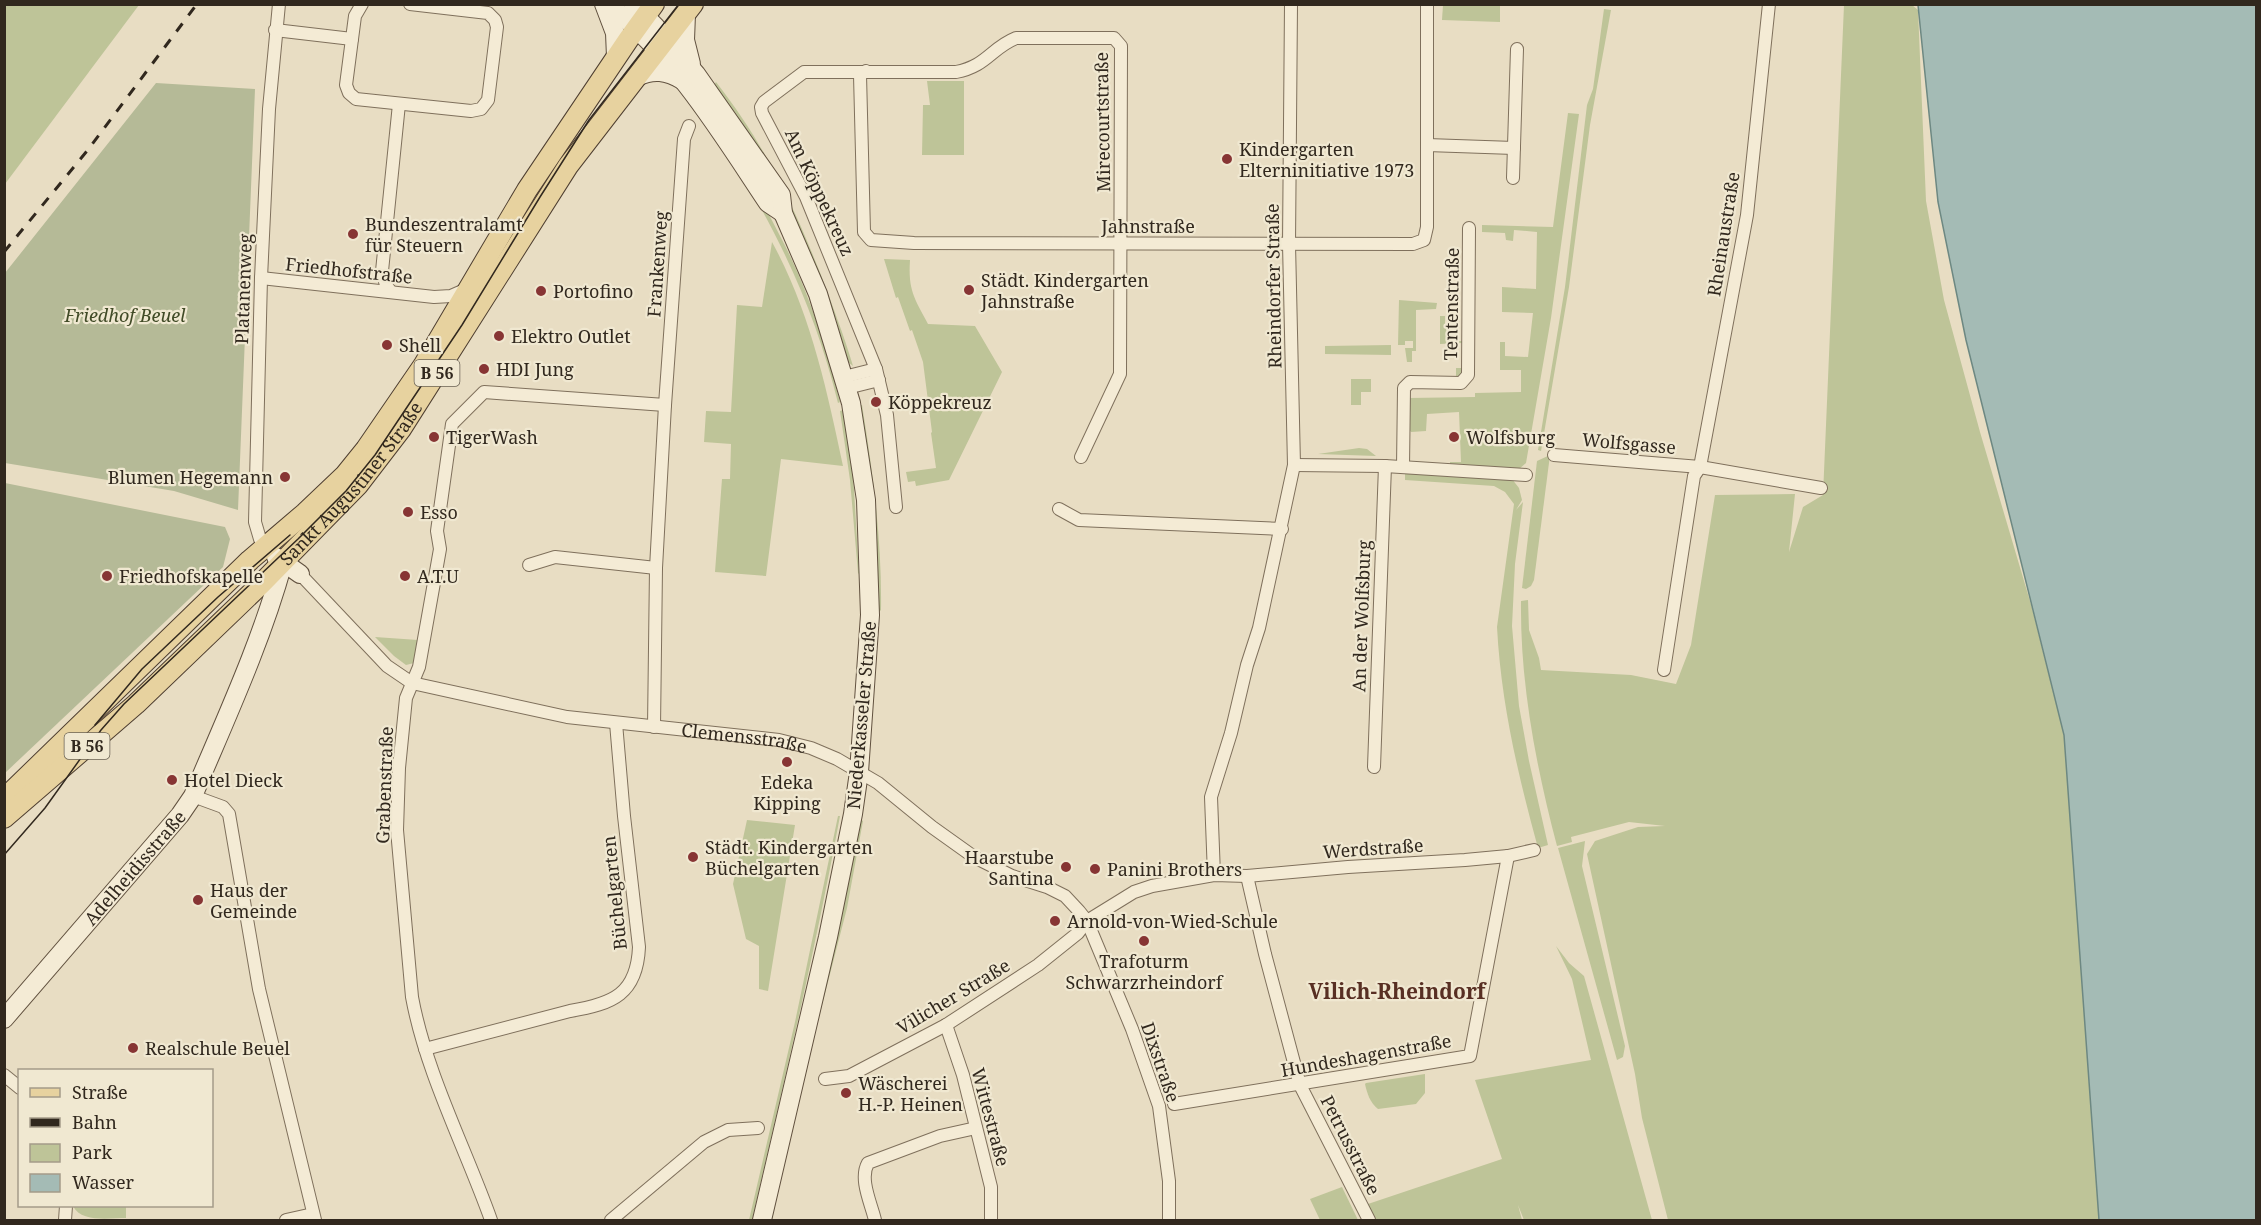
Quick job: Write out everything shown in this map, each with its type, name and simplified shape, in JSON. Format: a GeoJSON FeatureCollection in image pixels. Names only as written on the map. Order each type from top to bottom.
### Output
{"type":"FeatureCollection","features":[{"type":"Feature","properties":{"kind":"main road","name":"Niederkasseler Straße"},"geometry":{"type":"LineString","coordinates":[[606,4],[642,13],[661,44],[689,77],[705,108],[768,203],[783,213],[818,294],[845,382],[851,403],[866,500],[869,649],[859,772],[853,814],[828,937],[762,1221]]}},
{"type":"Feature","properties":{"kind":"main road"},"geometry":{"type":"LineString","coordinates":[[606,4],[615,33],[616,57]]}},
{"type":"Feature","properties":{"kind":"main road"},"geometry":{"type":"LineString","coordinates":[[637,77],[646,72],[657,72],[689,77],[686,47],[689,9]]}},
{"type":"Feature","properties":{"kind":"main road","name":"Sankt Augustiner Straße"},"geometry":{"type":"LineString","coordinates":[[4,818],[136,704],[334,513],[381,458],[568,166],[689,9]]}},
{"type":"Feature","properties":{"kind":"main road","name":"Sankt Augustiner Straße"},"geometry":{"type":"LineString","coordinates":[[4,799],[154,652],[345,475],[398,404],[450,323],[527,190],[616,57],[642,13]]}},
{"type":"Feature","properties":{"kind":"main road","name":"Clemensstraße"},"geometry":{"type":"LineString","coordinates":[[265,547],[300,574]]}},
{"type":"Feature","properties":{"kind":"main road","name":"Adelheidisstraße"},"geometry":{"type":"LineString","coordinates":[[4,1019],[197,798],[263,623],[283,563]]}},
{"type":"Feature","properties":{"kind":"street","name":"Platanenweg"},"geometry":{"type":"LineString","coordinates":[[265,547],[255,522],[261,278],[268,110],[279,4]]}},
{"type":"Feature","properties":{"kind":"street"},"geometry":{"type":"LineString","coordinates":[[362,4],[355,16],[346,85],[349,93],[356,99],[471,111],[482,109],[488,100],[496,23],[488,13],[410,4]]}},
{"type":"Feature","properties":{"kind":"street","name":"Rheindorfer Straße"},"geometry":{"type":"LineString","coordinates":[[1214,875],[1210,797],[1231,733],[1247,665],[1259,628],[1294,465],[1289,244],[1291,4]]}},
{"type":"Feature","properties":{"kind":"street"},"geometry":{"type":"LineString","coordinates":[[1427,4],[1427,145],[1514,148]]}},
{"type":"Feature","properties":{"kind":"street","name":"Rheinaustraße"},"geometry":{"type":"LineString","coordinates":[[1664,670],[1694,476],[1700,467],[1747,215],[1769,4]]}},
{"type":"Feature","properties":{"kind":"street"},"geometry":{"type":"LineString","coordinates":[[275,30],[352,39]]}},
{"type":"Feature","properties":{"kind":"street","name":"Mirecourtstraße"},"geometry":{"type":"LineString","coordinates":[[866,71],[956,72],[971,69],[1006,42],[1016,38],[1114,38],[1121,46],[1120,374],[1081,457]]}},
{"type":"Feature","properties":{"kind":"street"},"geometry":{"type":"LineString","coordinates":[[1513,178],[1517,49]]}},
{"type":"Feature","properties":{"kind":"street","name":"Jahnstraße"},"geometry":{"type":"LineString","coordinates":[[866,71],[860,75],[859,105],[864,232],[871,240],[914,243],[1413,244],[1424,240],[1427,227],[1427,145]]}},
{"type":"Feature","properties":{"kind":"street","name":"Am Köppekreuz"},"geometry":{"type":"LineString","coordinates":[[866,71],[804,72],[764,102],[761,107],[764,118],[781,146],[806,197],[877,374],[887,415],[896,507]]}},
{"type":"Feature","properties":{"kind":"street"},"geometry":{"type":"LineString","coordinates":[[391,292],[386,285],[382,271],[399,104]]}},
{"type":"Feature","properties":{"kind":"street","name":"Frankenweg"},"geometry":{"type":"LineString","coordinates":[[654,727],[656,568],[665,405],[684,138],[689,126]]}},
{"type":"Feature","properties":{"kind":"street","name":"Tentenstraße"},"geometry":{"type":"LineString","coordinates":[[1403,467],[1404,388],[1410,382],[1461,382],[1468,375],[1469,228]]}},
{"type":"Feature","properties":{"kind":"street"},"geometry":{"type":"LineString","coordinates":[[367,290],[382,271]]}},
{"type":"Feature","properties":{"kind":"street","name":"Friedhofstraße"},"geometry":{"type":"LineString","coordinates":[[261,278],[434,297],[451,296],[468,289]]}},
{"type":"Feature","properties":{"kind":"street","name":"Friedhofstraße"},"geometry":{"type":"LineString","coordinates":[[434,297],[445,304],[450,323]]}},
{"type":"Feature","properties":{"kind":"street"},"geometry":{"type":"LineString","coordinates":[[845,382],[877,374]]}},
{"type":"Feature","properties":{"kind":"street","name":"Grabenstraße"},"geometry":{"type":"LineString","coordinates":[[491,1221],[425,1049],[412,997],[397,831],[399,768],[406,698],[419,667],[440,549],[437,531],[452,424],[484,392],[665,405]]}},
{"type":"Feature","properties":{"kind":"street","name":"Wolfsgasse"},"geometry":{"type":"LineString","coordinates":[[1554,455],[1700,467]]}},
{"type":"Feature","properties":{"kind":"street"},"geometry":{"type":"LineString","coordinates":[[1294,465],[1384,466],[1526,475]]}},
{"type":"Feature","properties":{"kind":"street","name":"An der Wolfsburg"},"geometry":{"type":"LineString","coordinates":[[1374,767],[1384,466]]}},
{"type":"Feature","properties":{"kind":"street"},"geometry":{"type":"LineString","coordinates":[[1700,467],[1821,488]]}},
{"type":"Feature","properties":{"kind":"street"},"geometry":{"type":"LineString","coordinates":[[1059,509],[1079,520],[1282,529]]}},
{"type":"Feature","properties":{"kind":"street"},"geometry":{"type":"LineString","coordinates":[[529,565],[555,557],[656,568]]}},
{"type":"Feature","properties":{"kind":"street","name":"Clemensstraße"},"geometry":{"type":"LineString","coordinates":[[300,574],[387,666],[412,683],[567,717],[779,740],[811,748],[837,759],[878,783],[932,827],[974,857],[1012,876],[1047,887],[1065,896],[1087,921]]}},
{"type":"Feature","properties":{"kind":"street","name":"Büchelgarten"},"geometry":{"type":"LineString","coordinates":[[425,1049],[591,1007],[612,1000],[632,980],[638,965],[639,947],[616,723]]}},
{"type":"Feature","properties":{"kind":"street"},"geometry":{"type":"LineString","coordinates":[[197,798],[223,807],[229,814],[260,989],[314,1217],[286,1221]]}},
{"type":"Feature","properties":{"kind":"street","name":"Werdstraße"},"geometry":{"type":"LineString","coordinates":[[1214,875],[1247,876],[1508,856],[1534,850]]}},
{"type":"Feature","properties":{"kind":"street","name":"Hundeshagenstraße"},"geometry":{"type":"LineString","coordinates":[[1174,1104],[1470,1056],[1508,856]]}},
{"type":"Feature","properties":{"kind":"street"},"geometry":{"type":"LineString","coordinates":[[1087,921],[1134,892],[1152,886],[1214,875]]}},
{"type":"Feature","properties":{"kind":"street","name":"Petrusstraße"},"geometry":{"type":"LineString","coordinates":[[1247,876],[1257,923],[1300,1085],[1369,1221]]}},
{"type":"Feature","properties":{"kind":"street","name":"Vilicher Straße"},"geometry":{"type":"LineString","coordinates":[[825,1079],[849,1076],[946,1024],[1038,965],[1078,933],[1087,921]]}},
{"type":"Feature","properties":{"kind":"street","name":"Dixstraße"},"geometry":{"type":"LineString","coordinates":[[1087,921],[1132,1029],[1159,1106],[1168,1181],[1169,1221]]}},
{"type":"Feature","properties":{"kind":"street","name":"Wittestraße"},"geometry":{"type":"LineString","coordinates":[[946,1024],[963,1075],[991,1187],[991,1221]]}},
{"type":"Feature","properties":{"kind":"street"},"geometry":{"type":"LineString","coordinates":[[4,1075],[18,1086]]}},
{"type":"Feature","properties":{"kind":"street"},"geometry":{"type":"LineString","coordinates":[[611,1221],[704,1142],[728,1130],[758,1128]]}},
{"type":"Feature","properties":{"kind":"street"},"geometry":{"type":"LineString","coordinates":[[875,1221],[865,1180],[864,1170],[868,1163],[940,1136],[976,1128]]}},
{"type":"Feature","properties":{"kind":"street"},"geometry":{"type":"LineString","coordinates":[[65,1220],[74,1221]]}},
{"type":"Feature","properties":{"kind":"green space"},"geometry":{"type":"Polygon","coordinates":[[[4,5],[139,5],[5,184],[4,5]]]}},
{"type":"Feature","properties":{"kind":"green space"},"geometry":{"type":"Polygon","coordinates":[[[1443,5],[1500,5],[1500,22],[1442,20],[1443,5]]]}},
{"type":"Feature","properties":{"kind":"green space"},"geometry":{"type":"Polygon","coordinates":[[[1844,5],[1912,5],[1918,10],[1926,201],[1944,300],[2032,608],[2064,735],[2099,1220],[1668,1220],[1642,1118],[1635,1074],[1587,854],[1595,841],[1638,827],[1665,826],[1629,822],[1571,837],[1572,842],[1557,846],[1542,786],[1526,694],[1521,601],[1528,600],[1529,630],[1541,670],[1631,675],[1676,684],[1691,645],[1715,495],[1795,494],[1789,552],[1803,507],[1823,495],[1844,5]]]}},
{"type":"Feature","properties":{"kind":"green space"},"geometry":{"type":"Polygon","coordinates":[[[1604,9],[1611,10],[1590,125],[1569,287],[1541,451],[1538,450],[1565,287],[1587,105],[1593,89],[1604,9]]]}},
{"type":"Feature","properties":{"kind":"green space"},"geometry":{"type":"Polygon","coordinates":[[[927,81],[964,81],[964,155],[922,155],[923,105],[930,105],[927,81]]]}},
{"type":"Feature","properties":{"kind":"green space"},"geometry":{"type":"Polygon","coordinates":[[[716,82],[749,128],[788,198],[821,275],[853,366],[848,362],[836,319],[761,151],[714,85],[716,82]]]}},
{"type":"Feature","properties":{"kind":"green space","name":"Friedhof Beuel"},"geometry":{"type":"Polygon","coordinates":[[[156,83],[255,89],[238,510],[174,491],[5,463],[5,273],[156,83]]]}},
{"type":"Feature","properties":{"kind":"green space"},"geometry":{"type":"Polygon","coordinates":[[[1568,113],[1579,114],[1551,318],[1526,463],[1519,469],[1450,467],[1450,462],[1461,462],[1459,412],[1427,414],[1426,431],[1411,432],[1409,429],[1409,398],[1475,397],[1475,393],[1521,392],[1521,370],[1500,370],[1500,342],[1505,342],[1505,356],[1528,357],[1533,313],[1502,312],[1502,287],[1536,289],[1537,232],[1514,230],[1513,241],[1506,240],[1505,233],[1482,232],[1482,225],[1553,227],[1568,113]]]}},
{"type":"Feature","properties":{"kind":"green space"},"geometry":{"type":"Polygon","coordinates":[[[747,184],[769,214],[799,275],[822,338],[840,402],[838,403],[822,346],[801,290],[776,236],[747,184]]]}},
{"type":"Feature","properties":{"kind":"green space"},"geometry":{"type":"Polygon","coordinates":[[[772,242],[797,295],[816,351],[843,466],[781,459],[766,576],[715,572],[722,479],[730,479],[731,444],[704,442],[706,411],[731,412],[737,305],[762,307],[772,242]]]}},
{"type":"Feature","properties":{"kind":"green space"},"geometry":{"type":"Polygon","coordinates":[[[884,259],[910,260],[913,294],[928,324],[975,326],[1002,372],[949,480],[916,486],[915,481],[908,482],[906,472],[936,468],[923,362],[912,330],[910,331],[898,297],[896,298],[884,259]]]}},
{"type":"Feature","properties":{"kind":"green space"},"geometry":{"type":"Polygon","coordinates":[[[1399,300],[1437,303],[1436,309],[1416,310],[1416,351],[1412,351],[1412,362],[1407,362],[1405,348],[1413,348],[1413,341],[1405,341],[1405,345],[1398,345],[1399,300]]]}},
{"type":"Feature","properties":{"kind":"green space"},"geometry":{"type":"Polygon","coordinates":[[[1440,316],[1445,316],[1445,325],[1454,325],[1453,341],[1465,341],[1465,371],[1460,377],[1456,377],[1456,368],[1462,368],[1462,343],[1440,344],[1440,316]]]}},
{"type":"Feature","properties":{"kind":"green space"},"geometry":{"type":"Polygon","coordinates":[[[1391,345],[1391,355],[1325,354],[1325,346],[1391,345]]]}},
{"type":"Feature","properties":{"kind":"green space"},"geometry":{"type":"Polygon","coordinates":[[[1351,379],[1371,379],[1371,392],[1361,392],[1361,405],[1351,405],[1351,379]]]}},
{"type":"Feature","properties":{"kind":"green space"},"geometry":{"type":"Polygon","coordinates":[[[859,405],[862,405],[876,507],[881,584],[881,610],[879,612],[859,405]]]}},
{"type":"Feature","properties":{"kind":"green space"},"geometry":{"type":"Polygon","coordinates":[[[843,410],[853,473],[859,574],[850,480],[840,411],[843,410]]]}},
{"type":"Feature","properties":{"kind":"green space"},"geometry":{"type":"Polygon","coordinates":[[[1359,448],[1367,449],[1376,456],[1318,454],[1359,448]]]}},
{"type":"Feature","properties":{"kind":"green space"},"geometry":{"type":"Polygon","coordinates":[[[1550,455],[1534,580],[1526,589],[1522,588],[1537,461],[1550,455]]]}},
{"type":"Feature","properties":{"kind":"green space"},"geometry":{"type":"Polygon","coordinates":[[[1405,472],[1512,479],[1519,488],[1522,500],[1516,510],[1523,502],[1515,564],[1512,626],[1519,706],[1548,845],[1538,848],[1531,821],[1517,766],[1499,655],[1497,627],[1514,504],[1505,492],[1494,486],[1405,480],[1405,472]]]}},
{"type":"Feature","properties":{"kind":"green space"},"geometry":{"type":"Polygon","coordinates":[[[5,483],[225,527],[230,539],[223,567],[5,773],[5,483]]]}},
{"type":"Feature","properties":{"kind":"green space"},"geometry":{"type":"Polygon","coordinates":[[[375,637],[418,640],[414,663],[406,665],[375,637]]]}},
{"type":"Feature","properties":{"kind":"green space"},"geometry":{"type":"Polygon","coordinates":[[[838,816],[840,816],[820,918],[798,1019],[752,1220],[749,1220],[795,1022],[838,816]]]}},
{"type":"Feature","properties":{"kind":"green space"},"geometry":{"type":"Polygon","coordinates":[[[860,819],[863,821],[847,908],[801,1087],[772,1220],[768,1220],[860,819]]]}},
{"type":"Feature","properties":{"kind":"green space"},"geometry":{"type":"Polygon","coordinates":[[[747,820],[795,825],[768,991],[759,989],[759,946],[746,939],[733,884],[747,820]]]}},
{"type":"Feature","properties":{"kind":"green space"},"geometry":{"type":"Polygon","coordinates":[[[1585,841],[1582,866],[1625,1046],[1623,1057],[1617,1060],[1558,848],[1585,841]]]}},
{"type":"Feature","properties":{"kind":"green space"},"geometry":{"type":"Polygon","coordinates":[[[1556,946],[1569,963],[1584,976],[1652,1220],[1524,1220],[1518,1205],[1522,1220],[1373,1220],[1365,1205],[1502,1159],[1475,1080],[1591,1060],[1572,979],[1556,946]]]}},
{"type":"Feature","properties":{"kind":"green space"},"geometry":{"type":"Polygon","coordinates":[[[1425,1074],[1425,1093],[1416,1104],[1378,1109],[1371,1101],[1365,1084],[1366,1083],[1425,1074]]]}},
{"type":"Feature","properties":{"kind":"green space"},"geometry":{"type":"Polygon","coordinates":[[[1342,1187],[1358,1220],[1320,1220],[1310,1199],[1342,1187]]]}},
{"type":"Feature","properties":{"kind":"green space"},"geometry":{"type":"Polygon","coordinates":[[[74,1207],[126,1207],[126,1218],[89,1217],[74,1207]]]}},
{"type":"Feature","properties":{"kind":"water"},"geometry":{"type":"Polygon","coordinates":[[[1918,5],[2256,5],[2256,1220],[2099,1220],[2064,735],[1966,340],[1938,202],[1918,5]]]}},
{"type":"Feature","properties":{"kind":"tram line"},"geometry":{"type":"LineString","coordinates":[[4,855],[45,808],[101,730],[124,704],[298,539],[346,491],[375,455],[462,325],[589,120],[679,4]]}},
{"type":"Feature","properties":{"kind":"tram line"},"geometry":{"type":"LineString","coordinates":[[95,725],[142,669],[218,597],[290,535]]}},
{"type":"Feature","properties":{"kind":"railway"},"geometry":{"type":"LineString","coordinates":[[4,252],[87,151],[197,4]]}},
{"type":"Feature","properties":{"kind":"place","name":"Kindergarten Elterninitiative 1973"},"geometry":{"type":"Point","coordinates":[1227,159]}},
{"type":"Feature","properties":{"kind":"place","name":"Bundeszentralamt für Steuern"},"geometry":{"type":"Point","coordinates":[353,234]}},
{"type":"Feature","properties":{"kind":"place","name":"Städt. Kindergarten Jahnstraße"},"geometry":{"type":"Point","coordinates":[969,290]}},
{"type":"Feature","properties":{"kind":"place","name":"Portofino"},"geometry":{"type":"Point","coordinates":[541,291]}},
{"type":"Feature","properties":{"kind":"place","name":"Elektro Outlet"},"geometry":{"type":"Point","coordinates":[499,336]}},
{"type":"Feature","properties":{"kind":"place","name":"Shell"},"geometry":{"type":"Point","coordinates":[387,345]}},
{"type":"Feature","properties":{"kind":"place","name":"HDI Jung"},"geometry":{"type":"Point","coordinates":[484,369]}},
{"type":"Feature","properties":{"kind":"place","name":"Köppekreuz"},"geometry":{"type":"Point","coordinates":[876,402]}},
{"type":"Feature","properties":{"kind":"place","name":"TigerWash"},"geometry":{"type":"Point","coordinates":[434,437]}},
{"type":"Feature","properties":{"kind":"place","name":"Wolfsburg"},"geometry":{"type":"Point","coordinates":[1454,437]}},
{"type":"Feature","properties":{"kind":"place","name":"Blumen Hegemann"},"geometry":{"type":"Point","coordinates":[285,477]}},
{"type":"Feature","properties":{"kind":"place","name":"Esso"},"geometry":{"type":"Point","coordinates":[408,512]}},
{"type":"Feature","properties":{"kind":"place","name":"Friedhofskapelle"},"geometry":{"type":"Point","coordinates":[107,576]}},
{"type":"Feature","properties":{"kind":"place","name":"A.T.U"},"geometry":{"type":"Point","coordinates":[405,576]}},
{"type":"Feature","properties":{"kind":"place","name":"Edeka Kipping"},"geometry":{"type":"Point","coordinates":[787,762]}},
{"type":"Feature","properties":{"kind":"place","name":"Hotel Dieck"},"geometry":{"type":"Point","coordinates":[172,780]}},
{"type":"Feature","properties":{"kind":"place","name":"Städt. Kindergarten Büchelgarten"},"geometry":{"type":"Point","coordinates":[693,857]}},
{"type":"Feature","properties":{"kind":"place","name":"Haarstube Santina"},"geometry":{"type":"Point","coordinates":[1066,867]}},
{"type":"Feature","properties":{"kind":"place","name":"Panini Brothers"},"geometry":{"type":"Point","coordinates":[1095,869]}},
{"type":"Feature","properties":{"kind":"place","name":"Haus der Gemeinde"},"geometry":{"type":"Point","coordinates":[198,900]}},
{"type":"Feature","properties":{"kind":"place","name":"Arnold-von-Wied-Schule"},"geometry":{"type":"Point","coordinates":[1055,921]}},
{"type":"Feature","properties":{"kind":"place","name":"Trafoturm Schwarzrheindorf"},"geometry":{"type":"Point","coordinates":[1144,941]}},
{"type":"Feature","properties":{"kind":"place","name":"Realschule Beuel"},"geometry":{"type":"Point","coordinates":[133,1048]}},
{"type":"Feature","properties":{"kind":"place","name":"Wäscherei H.-P. Heinen"},"geometry":{"type":"Point","coordinates":[846,1093]}},
{"type":"Feature","properties":{"kind":"district","name":"Vilich-Rheindorf"},"geometry":{"type":"Point","coordinates":[1397,991]}}]}
